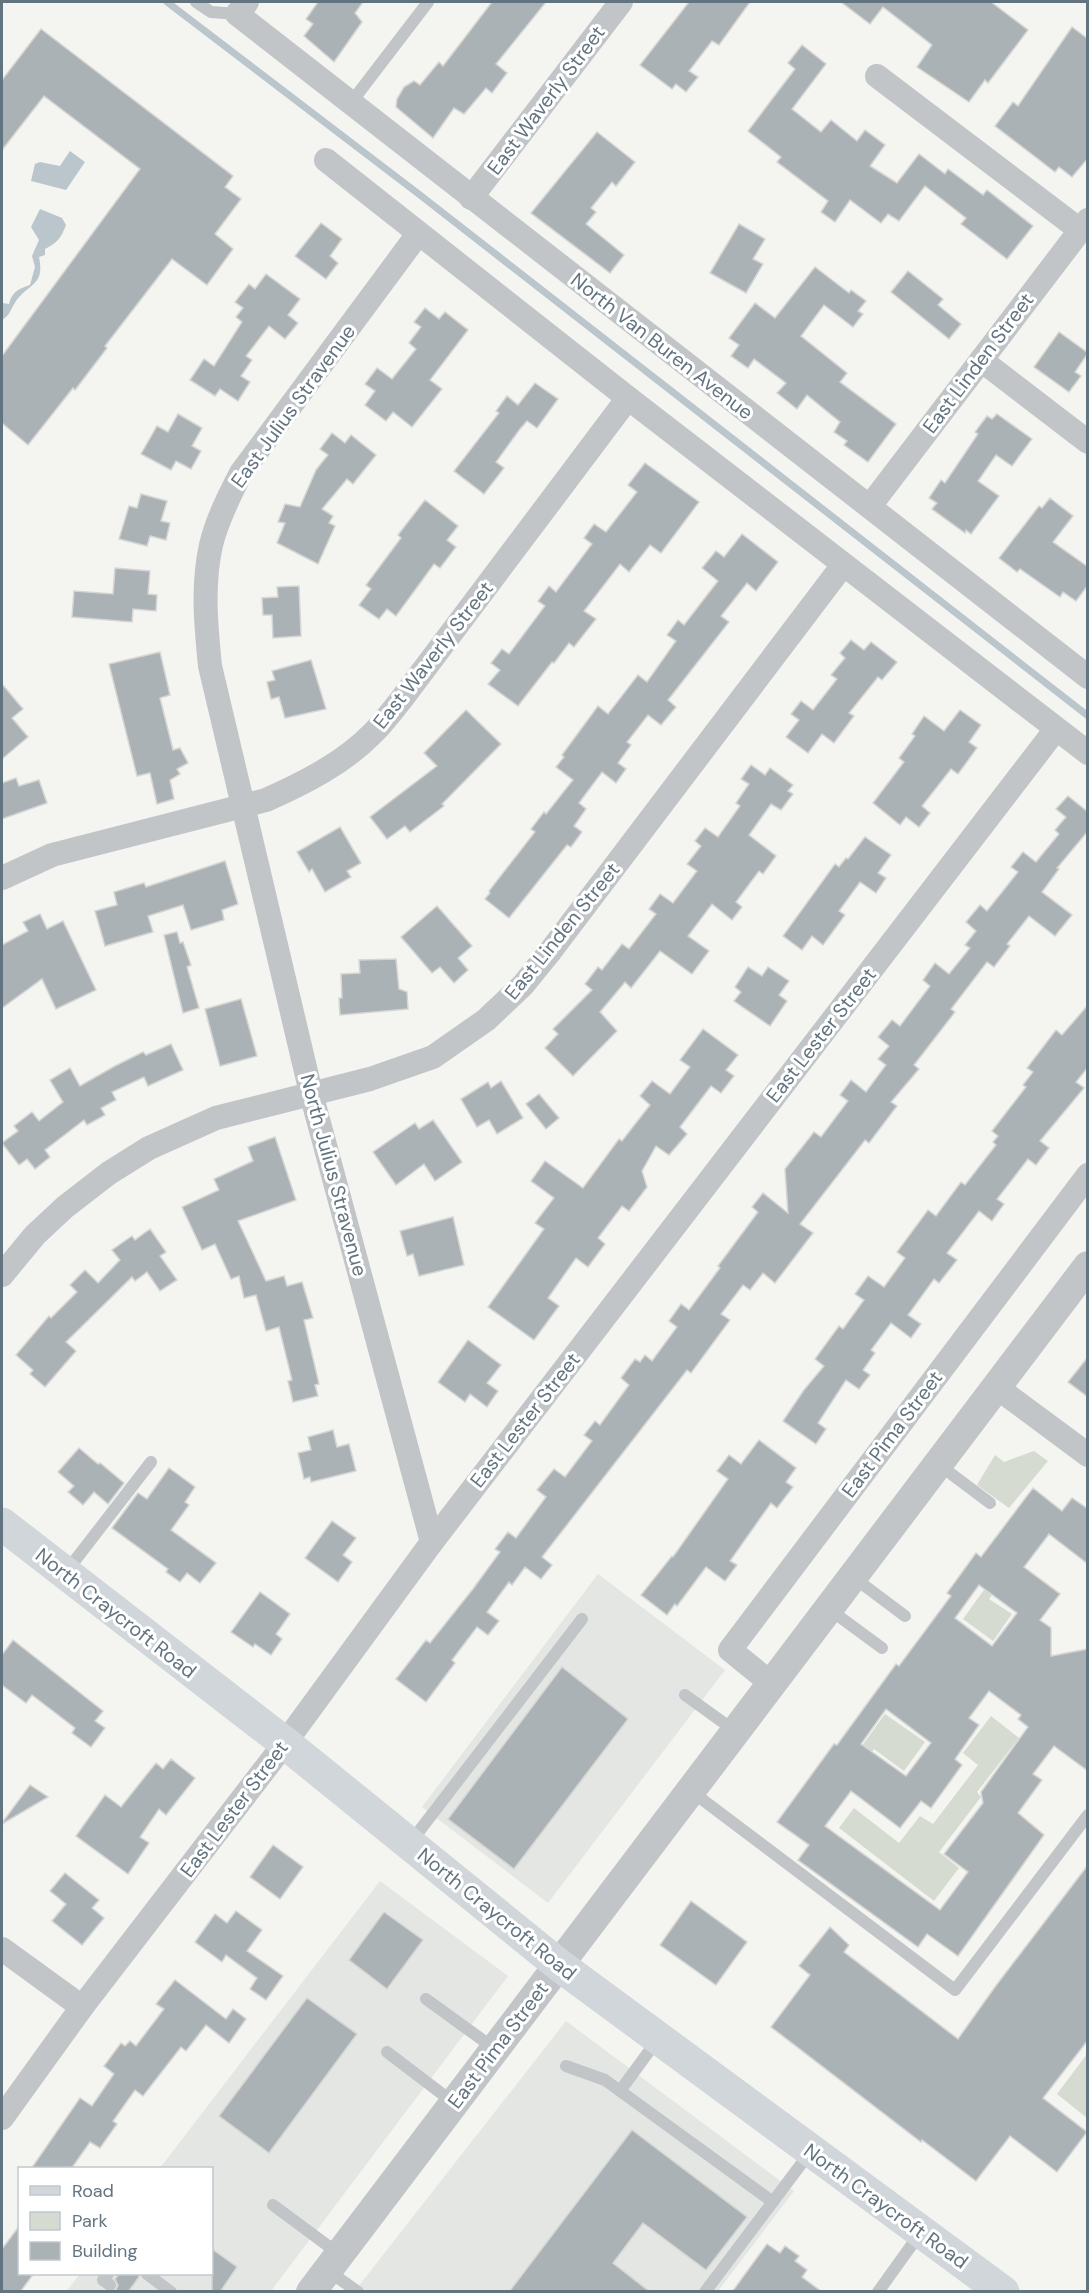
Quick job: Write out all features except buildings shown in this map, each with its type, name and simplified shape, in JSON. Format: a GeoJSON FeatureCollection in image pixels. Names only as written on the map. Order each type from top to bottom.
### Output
{"type":"FeatureCollection","features":[{"type":"Feature","properties":{"kind":"main road","name":"North Craycroft Road"},"geometry":{"type":"LineString","coordinates":[[2,1524],[285,1743],[559,1965],[1003,2292]]}},
{"type":"Feature","properties":{"kind":"street","name":"East Waverly Street"},"geometry":{"type":"LineString","coordinates":[[471,198],[621,2]]}},
{"type":"Feature","properties":{"kind":"street","name":"North Van Buren Avenue"},"geometry":{"type":"LineString","coordinates":[[242,8],[350,104],[1088,677]]}},
{"type":"Feature","properties":{"kind":"street"},"geometry":{"type":"LineString","coordinates":[[877,76],[1084,225]]}},
{"type":"Feature","properties":{"kind":"street"},"geometry":{"type":"LineString","coordinates":[[326,160],[628,398],[1088,753]]}},
{"type":"Feature","properties":{"kind":"street","name":"East Linden Street"},"geometry":{"type":"LineString","coordinates":[[870,506],[1084,225]]}},
{"type":"Feature","properties":{"kind":"street","name":"East Julius Stravenue"},"geometry":{"type":"LineString","coordinates":[[242,807],[210,666],[206,625],[206,580],[211,546],[224,507],[241,473],[418,234]]}},
{"type":"Feature","properties":{"kind":"street"},"geometry":{"type":"LineString","coordinates":[[981,360],[1088,442]]}},
{"type":"Feature","properties":{"kind":"street","name":"East Waverly Street"},"geometry":{"type":"LineString","coordinates":[[2,878],[52,855],[266,800],[293,788],[349,754],[373,733],[401,700],[628,398]]}},
{"type":"Feature","properties":{"kind":"street","name":"East Linden Street"},"geometry":{"type":"LineString","coordinates":[[2,1275],[35,1235],[65,1207],[109,1173],[149,1148],[216,1118],[370,1079],[411,1066],[433,1057],[486,1020],[505,1003],[549,953],[843,565]]}},
{"type":"Feature","properties":{"kind":"street","name":"East Lester Street"},"geometry":{"type":"LineString","coordinates":[[2,2118],[82,2007],[285,1743],[432,1542],[1056,729]]}},
{"type":"Feature","properties":{"kind":"street","name":"North Julius Stravenue"},"geometry":{"type":"LineString","coordinates":[[242,807],[311,1093],[432,1542]]}},
{"type":"Feature","properties":{"kind":"street","name":"East Pima Street"},"geometry":{"type":"LineString","coordinates":[[772,1684],[730,1650],[1088,1175]]}},
{"type":"Feature","properties":{"kind":"street","name":"East Pima Street"},"geometry":{"type":"LineString","coordinates":[[326,2272],[995,1386],[1083,1280]]}},
{"type":"Feature","properties":{"kind":"street"},"geometry":{"type":"LineString","coordinates":[[995,1386],[1088,1455]]}},
{"type":"Feature","properties":{"kind":"street"},"geometry":{"type":"LineString","coordinates":[[2,1949],[82,2007]]}},
{"type":"Feature","properties":{"kind":"lane"},"geometry":{"type":"LineString","coordinates":[[196,2],[211,12],[242,8]]}},
{"type":"Feature","properties":{"kind":"lane"},"geometry":{"type":"LineString","coordinates":[[350,104],[428,2]]}},
{"type":"Feature","properties":{"kind":"lane"},"geometry":{"type":"LineString","coordinates":[[66,1573],[151,1462]]}},
{"type":"Feature","properties":{"kind":"lane"},"geometry":{"type":"LineString","coordinates":[[937,1463],[990,1503]]}},
{"type":"Feature","properties":{"kind":"lane"},"geometry":{"type":"LineString","coordinates":[[852,1576],[905,1616]]}},
{"type":"Feature","properties":{"kind":"lane"},"geometry":{"type":"LineString","coordinates":[[828,1608],[882,1648]]}},
{"type":"Feature","properties":{"kind":"lane"},"geometry":{"type":"LineString","coordinates":[[410,1844],[582,1619]]}},
{"type":"Feature","properties":{"kind":"lane"},"geometry":{"type":"LineString","coordinates":[[685,1695],[736,1731]]}},
{"type":"Feature","properties":{"kind":"lane"},"geometry":{"type":"LineString","coordinates":[[691,1791],[955,1990],[1088,1815]]}},
{"type":"Feature","properties":{"kind":"lane"},"geometry":{"type":"LineString","coordinates":[[426,1999],[495,2049]]}},
{"type":"Feature","properties":{"kind":"lane"},"geometry":{"type":"LineString","coordinates":[[620,2091],[658,2038]]}},
{"type":"Feature","properties":{"kind":"lane"},"geometry":{"type":"LineString","coordinates":[[387,2052],[454,2103]]}},
{"type":"Feature","properties":{"kind":"lane"},"geometry":{"type":"LineString","coordinates":[[566,2066],[605,2080],[772,2202]]}},
{"type":"Feature","properties":{"kind":"lane"},"geometry":{"type":"LineString","coordinates":[[705,2292],[811,2151]]}},
{"type":"Feature","properties":{"kind":"lane"},"geometry":{"type":"LineString","coordinates":[[273,2205],[326,2272],[358,2292]]}},
{"type":"Feature","properties":{"kind":"lane"},"geometry":{"type":"LineString","coordinates":[[878,2292],[921,2231]]}},
{"type":"Feature","properties":{"kind":"lane"},"geometry":{"type":"LineString","coordinates":[[148,2275],[171,2292]]}},
{"type":"Feature","properties":{"kind":"lane"},"geometry":{"type":"LineString","coordinates":[[94,2292],[107,2280]]}},
{"type":"Feature","properties":{"kind":"shaded area"},"geometry":{"type":"Polygon","coordinates":[[[70,151],[85,162],[66,190],[31,181],[35,164],[40,162],[60,166],[70,151]]]}},
{"type":"Feature","properties":{"kind":"shaded area"},"geometry":{"type":"Polygon","coordinates":[[[40,209],[62,218],[66,225],[58,240],[45,249],[45,255],[39,257],[38,279],[21,295],[9,314],[2,320],[2,303],[9,304],[16,292],[30,285],[35,267],[32,256],[39,240],[31,227],[40,209]]]}},
{"type":"Feature","properties":{"kind":"shaded area"},"geometry":{"type":"Polygon","coordinates":[[[598,1574],[725,1670],[548,1903],[422,1807],[598,1574]]]}},
{"type":"Feature","properties":{"kind":"shaded area"},"geometry":{"type":"Polygon","coordinates":[[[380,1881],[508,1976],[271,2291],[66,2292],[79,2275],[213,2275],[213,2167],[161,2167],[380,1881]]]}},
{"type":"Feature","properties":{"kind":"shaded area"},"geometry":{"type":"Polygon","coordinates":[[[566,2021],[794,2191],[718,2291],[354,2292],[566,2021]]]}},
{"type":"Feature","properties":{"kind":"green space"},"geometry":{"type":"Polygon","coordinates":[[[1034,1451],[1048,1461],[1009,1508],[977,1485],[995,1455],[1004,1462],[1034,1451]]]}},
{"type":"Feature","properties":{"kind":"green space"},"geometry":{"type":"Polygon","coordinates":[[[999,1569],[1007,1575],[989,1599],[1012,1614],[993,1641],[963,1619],[999,1569]]]}},
{"type":"Feature","properties":{"kind":"green space"},"geometry":{"type":"Polygon","coordinates":[[[885,1714],[925,1742],[904,1771],[874,1749],[868,1756],[859,1750],[885,1714]]]}},
{"type":"Feature","properties":{"kind":"green space"},"geometry":{"type":"Polygon","coordinates":[[[991,1716],[1019,1738],[977,1792],[981,1797],[939,1852],[959,1868],[934,1901],[839,1828],[854,1808],[899,1843],[920,1816],[933,1824],[978,1765],[963,1753],[991,1716]]]}},
{"type":"Feature","properties":{"kind":"green space"},"geometry":{"type":"Polygon","coordinates":[[[1087,2054],[1087,2118],[1057,2094],[1087,2054]]]}},
{"type":"Feature","properties":{"kind":"waterway"},"geometry":{"type":"LineString","coordinates":[[167,2],[420,195],[1088,716]]}}]}
